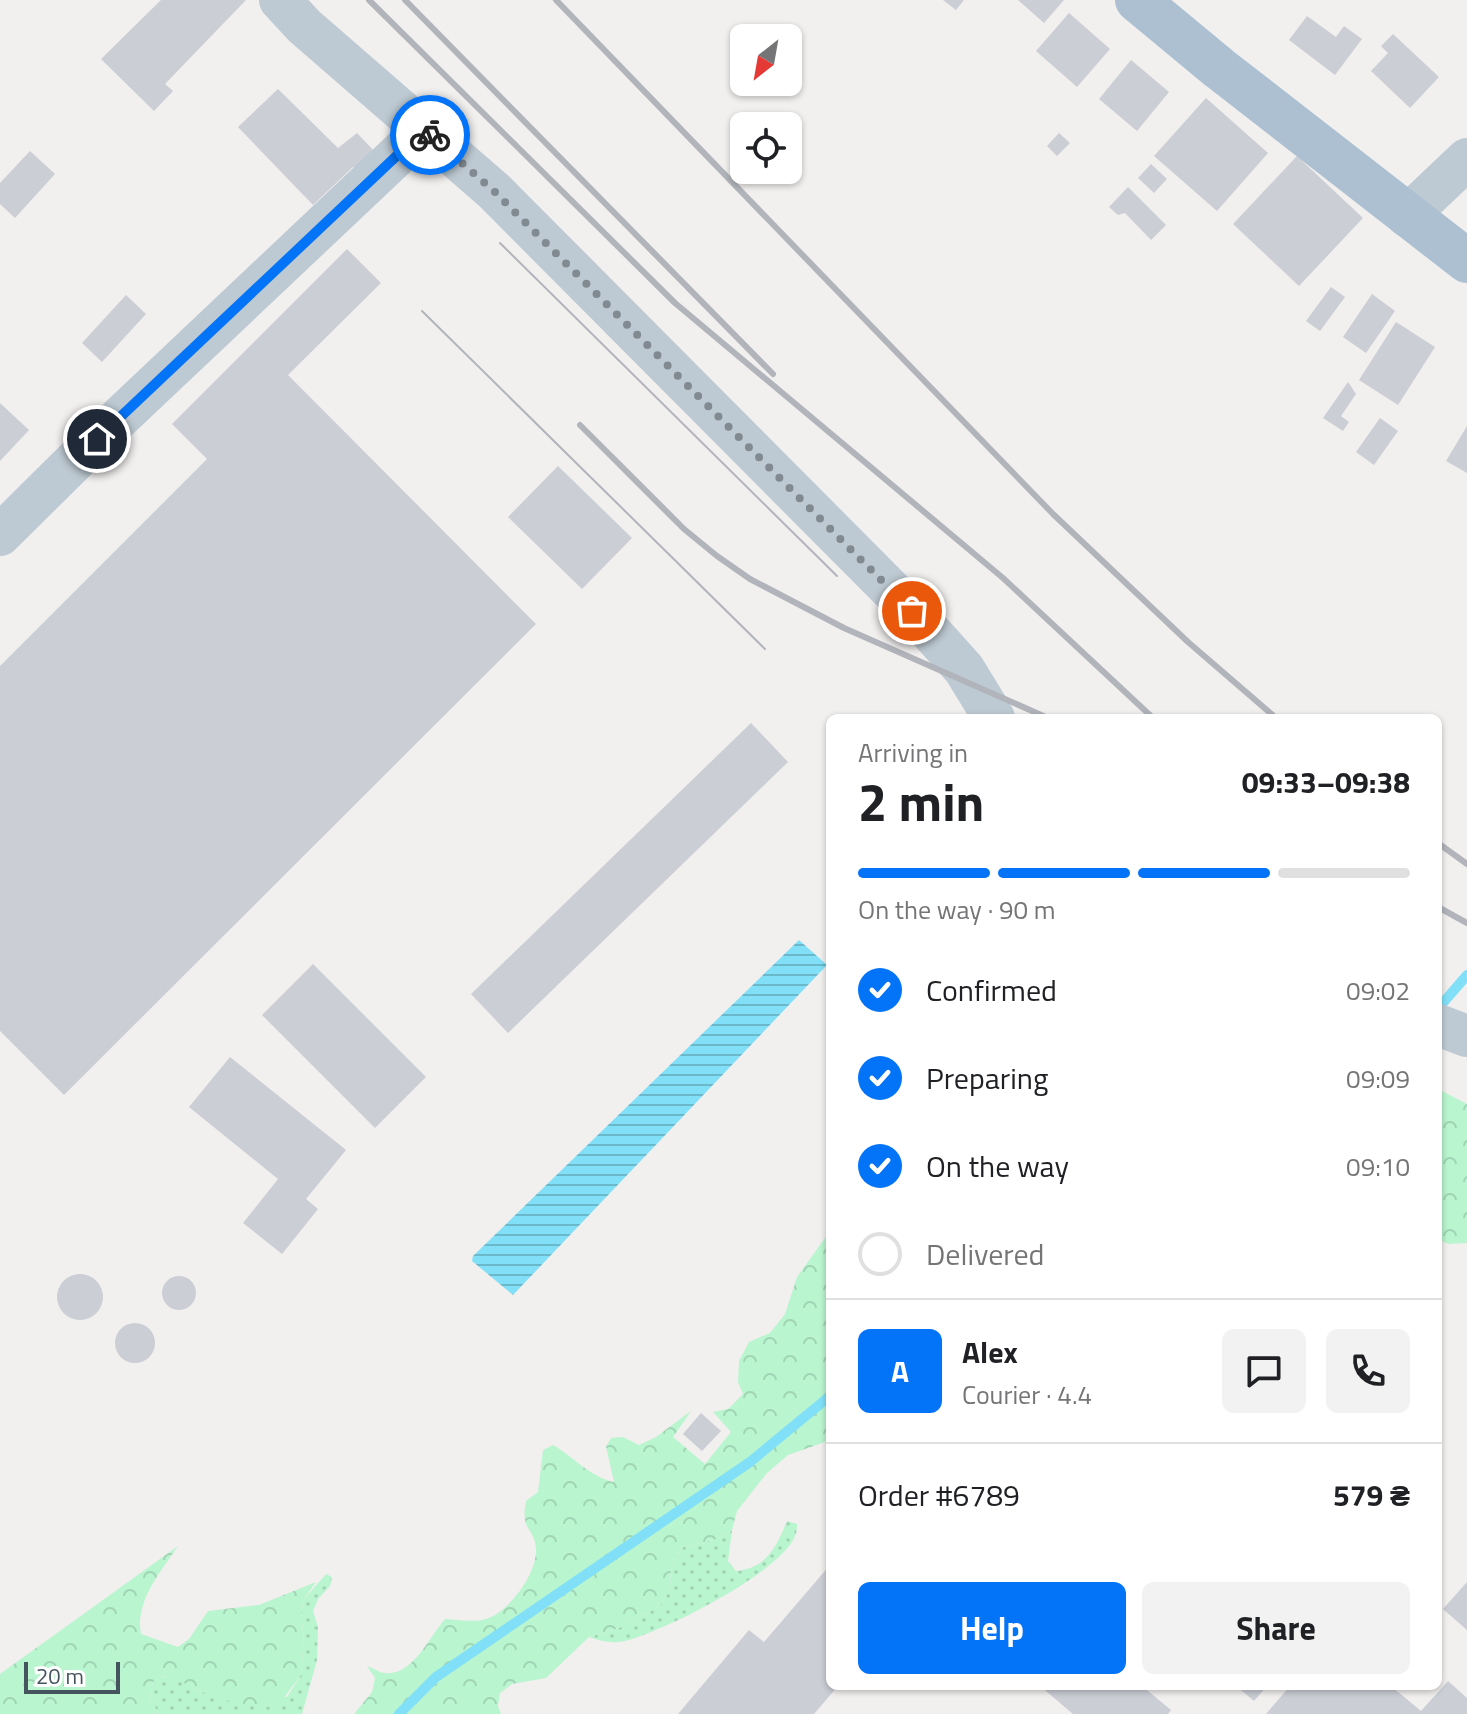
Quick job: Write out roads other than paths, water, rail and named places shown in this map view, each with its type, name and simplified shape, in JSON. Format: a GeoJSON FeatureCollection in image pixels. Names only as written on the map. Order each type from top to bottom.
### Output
{"type":"FeatureCollection","features":[{"type":"Feature","properties":{"kind":"main road"},"geometry":{"type":"LineString","coordinates":[[1137,0],[1467,261]]}},
{"type":"Feature","properties":{"kind":"street"},"geometry":{"type":"LineString","coordinates":[[280,0],[304,26],[494,191],[912,611],[964,669],[992,714]]}},
{"type":"Feature","properties":{"kind":"street"},"geometry":{"type":"LineString","coordinates":[[0,535],[97,439],[424,130]]}},
{"type":"Feature","properties":{"kind":"street"},"geometry":{"type":"LineString","coordinates":[[1407,216],[1467,159]]}},
{"type":"Feature","properties":{"kind":"street"},"geometry":{"type":"LineString","coordinates":[[1442,1027],[1467,1036]]}},
{"type":"Feature","properties":{"kind":"water"},"geometry":{"type":"Polygon","coordinates":[[[799,940],[826,964],[513,1295],[472,1261],[473,1256],[799,940]]]}},
{"type":"Feature","properties":{"kind":"waterway"},"geometry":{"type":"LineString","coordinates":[[1442,1004],[1467,975]]}},
{"type":"Feature","properties":{"kind":"waterway"},"geometry":{"type":"LineString","coordinates":[[399,1714],[436,1677],[750,1462],[826,1399]]}},
{"type":"Feature","properties":{"kind":"tram line"},"geometry":{"type":"LineString","coordinates":[[500,243],[837,576]]}},
{"type":"Feature","properties":{"kind":"tram line"},"geometry":{"type":"LineString","coordinates":[[422,311],[765,649]]}},
{"type":"Feature","properties":{"kind":"railway"},"geometry":{"type":"LineString","coordinates":[[369,0],[675,303],[1003,578],[1149,714]]}},
{"type":"Feature","properties":{"kind":"railway"},"geometry":{"type":"LineString","coordinates":[[405,0],[773,374]]}},
{"type":"Feature","properties":{"kind":"railway"},"geometry":{"type":"LineString","coordinates":[[556,0],[1053,514],[1188,642],[1271,714]]}},
{"type":"Feature","properties":{"kind":"railway"},"geometry":{"type":"LineString","coordinates":[[580,425],[684,529],[750,579],[844,628],[1039,714]]}},
{"type":"Feature","properties":{"kind":"railway"},"geometry":{"type":"LineString","coordinates":[[1442,846],[1467,864]]}},
{"type":"Feature","properties":{"kind":"railway"},"geometry":{"type":"LineString","coordinates":[[1442,909],[1467,923]]}}]}
